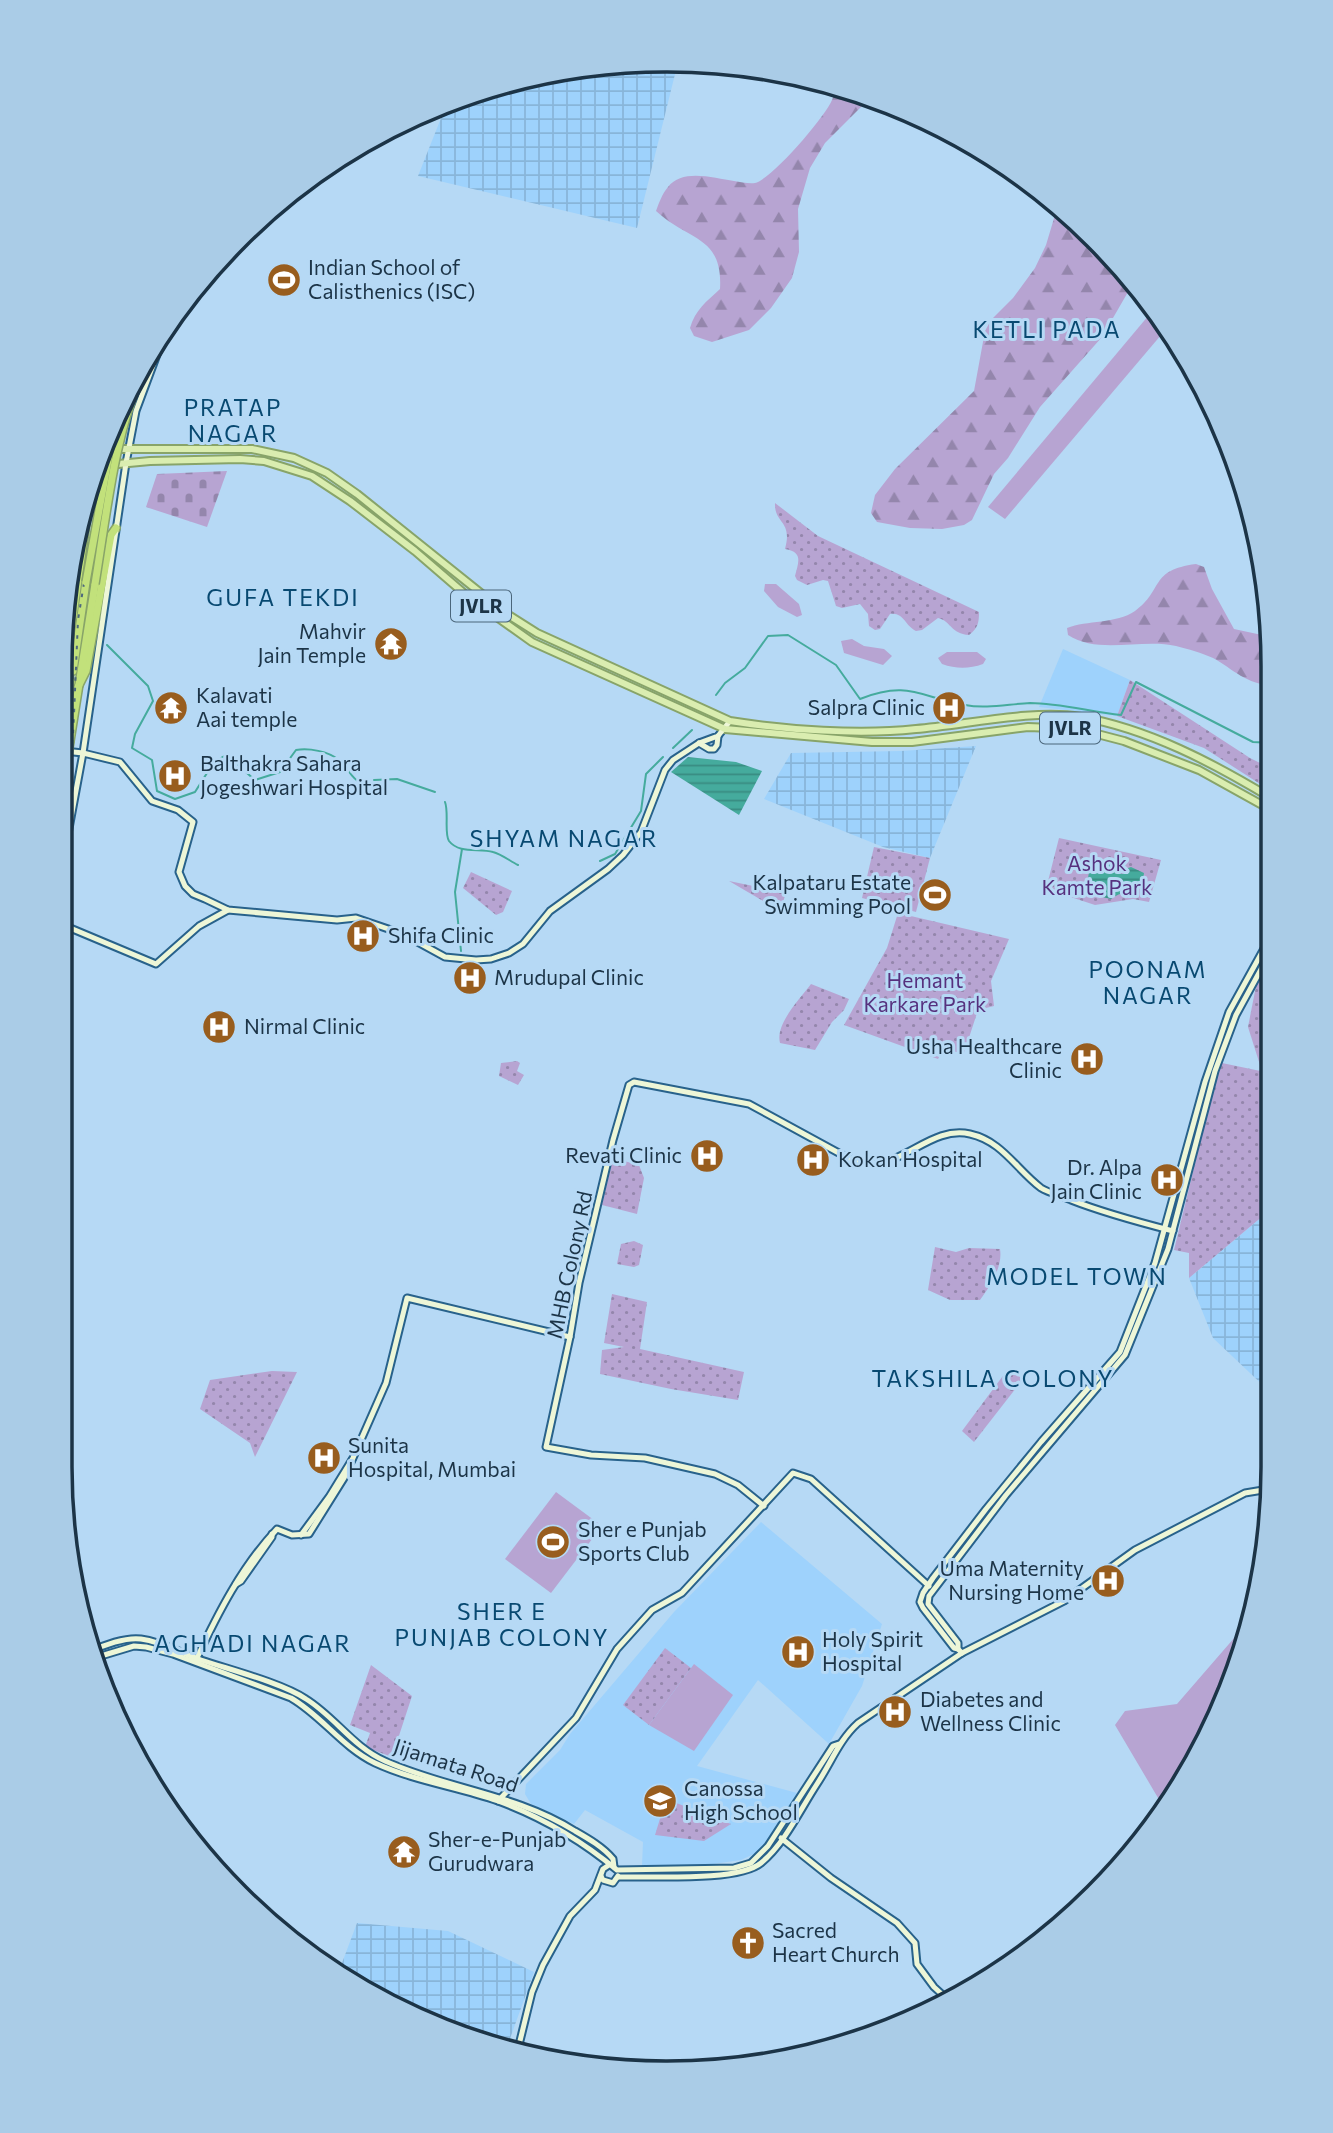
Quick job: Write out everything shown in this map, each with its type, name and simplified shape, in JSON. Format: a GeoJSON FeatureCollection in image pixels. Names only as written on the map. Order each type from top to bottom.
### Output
{"type":"FeatureCollection","features":[{"type":"Feature","properties":{"kind":"highway"},"geometry":{"type":"LineString","coordinates":[[90,583],[124,423]]}},
{"type":"Feature","properties":{"kind":"highway"},"geometry":{"type":"LineString","coordinates":[[72,714],[109,459]]}},
{"type":"Feature","properties":{"kind":"highway"},"geometry":{"type":"LineString","coordinates":[[72,694],[86,671],[111,534],[117,528]]}},
{"type":"Feature","properties":{"kind":"highway"},"geometry":{"type":"LineString","coordinates":[[72,675],[74,687]]}},
{"type":"Feature","properties":{"kind":"main road","name":"JVLR"},"geometry":{"type":"LineString","coordinates":[[113,449],[252,449],[294,458],[327,472],[517,621],[549,639],[730,721],[760,726],[889,731],[1027,716],[1079,717],[1124,728],[1204,759],[1261,792]]}},
{"type":"Feature","properties":{"kind":"main road","name":"JVLR"},"geometry":{"type":"LineString","coordinates":[[107,465],[240,459],[264,461],[312,476],[350,501],[466,595],[532,642],[725,729],[872,742],[896,742],[1028,727],[1078,729],[1120,739],[1199,770],[1261,804]]}},
{"type":"Feature","properties":{"kind":"street"},"geometry":{"type":"LineString","coordinates":[[72,803],[128,449],[136,411],[153,366]]}},
{"type":"Feature","properties":{"kind":"street"},"geometry":{"type":"LineString","coordinates":[[72,751],[120,762],[152,801],[178,810],[193,822],[181,865],[182,881],[193,894],[228,910],[337,920],[356,918],[403,934],[445,957],[491,959],[509,953],[523,944],[550,911],[606,871],[640,832],[665,770],[674,758],[699,743],[718,736],[730,721]]}},
{"type":"Feature","properties":{"kind":"street"},"geometry":{"type":"LineString","coordinates":[[699,743],[713,749],[718,745],[718,736]]}},
{"type":"Feature","properties":{"kind":"street"},"geometry":{"type":"LineString","coordinates":[[72,929],[156,964],[198,926],[228,910]]}},
{"type":"Feature","properties":{"kind":"street"},"geometry":{"type":"LineString","coordinates":[[960,1651],[954,1648],[920,1602],[928,1585],[1041,1442],[1121,1352],[1141,1305],[1166,1229],[1205,1082],[1229,1012],[1261,954]]}},
{"type":"Feature","properties":{"kind":"street"},"geometry":{"type":"LineString","coordinates":[[960,1651],[958,1643],[928,1604],[929,1596],[999,1502],[1125,1355],[1146,1308],[1173,1231],[1215,1071],[1236,1015],[1261,969]]}},
{"type":"Feature","properties":{"kind":"street","name":"MHB Colony Rd"},"geometry":{"type":"LineString","coordinates":[[764,1506],[738,1485],[715,1474],[645,1458],[592,1455],[546,1447],[579,1283],[613,1140],[626,1089],[634,1082],[749,1104],[860,1162],[876,1163],[893,1158],[944,1135],[960,1132],[971,1134],[996,1144],[1042,1188],[1105,1213],[1166,1229]]}},
{"type":"Feature","properties":{"kind":"street"},"geometry":{"type":"LineString","coordinates":[[1166,1229],[1173,1231]]}},
{"type":"Feature","properties":{"kind":"street"},"geometry":{"type":"LineString","coordinates":[[196,1661],[236,1584],[256,1553],[278,1529],[286,1534],[302,1534],[352,1460],[386,1383],[407,1298],[570,1337]]}},
{"type":"Feature","properties":{"kind":"street"},"geometry":{"type":"LineString","coordinates":[[500,1799],[576,1718],[617,1648],[652,1610],[682,1593],[793,1473],[811,1479],[933,1590]]}},
{"type":"Feature","properties":{"kind":"street"},"geometry":{"type":"LineString","coordinates":[[520,2043],[532,1992],[543,1965],[570,1916],[595,1890],[603,1869],[734,1868],[751,1863],[768,1846],[833,1746],[839,1744],[858,1723],[960,1651],[1047,1611],[1135,1550],[1198,1516],[1245,1493],[1260,1490]]}},
{"type":"Feature","properties":{"kind":"street","name":"Jijamata Road"},"geometry":{"type":"LineString","coordinates":[[101,1649],[139,1639],[173,1647],[196,1661]]}},
{"type":"Feature","properties":{"kind":"street","name":"Jijamata Road"},"geometry":{"type":"LineString","coordinates":[[102,1656],[134,1646],[173,1654],[291,1698],[307,1707],[344,1743],[361,1755],[386,1768],[500,1799],[582,1841],[614,1867]]}},
{"type":"Feature","properties":{"kind":"street"},"geometry":{"type":"LineString","coordinates":[[595,1890],[618,1877],[738,1874],[759,1865],[773,1852],[839,1750],[839,1744]]}},
{"type":"Feature","properties":{"kind":"street"},"geometry":{"type":"LineString","coordinates":[[782,1838],[831,1878],[897,1923],[915,1943],[917,1965],[942,1994]]}},
{"type":"Feature","properties":{"kind":"street"},"geometry":{"type":"LineString","coordinates":[[614,1867],[618,1877]]}},
{"type":"Feature","properties":{"kind":"street"},"geometry":{"type":"LineString","coordinates":[[601,1876],[610,1883]]}},
{"type":"Feature","properties":{"kind":"shaded area"},"geometry":{"type":"Polygon","coordinates":[[[675,72],[637,228],[418,176],[442,116],[475,103],[550,83],[628,73],[675,72]]]}},
{"type":"Feature","properties":{"kind":"shaded area"},"geometry":{"type":"Polygon","coordinates":[[[1063,649],[1130,680],[1117,716],[1039,707],[1063,649]]]}},
{"type":"Feature","properties":{"kind":"shaded area"},"geometry":{"type":"Polygon","coordinates":[[[976,746],[930,858],[883,847],[764,799],[791,753],[901,751],[976,746]]]}},
{"type":"Feature","properties":{"kind":"shaded area"},"geometry":{"type":"Polygon","coordinates":[[[688,757],[736,762],[762,771],[739,815],[671,772],[688,757]]]}},
{"type":"Feature","properties":{"kind":"shaded area"},"geometry":{"type":"Polygon","coordinates":[[[1099,860],[1108,861],[1117,873],[1123,874],[1125,869],[1131,867],[1144,873],[1143,879],[1137,887],[1111,899],[1102,897],[1087,884],[1090,866],[1099,860]]]}},
{"type":"Feature","properties":{"kind":"shaded area"},"geometry":{"type":"Polygon","coordinates":[[[1261,1218],[1261,1383],[1213,1338],[1189,1278],[1261,1218]]]}},
{"type":"Feature","properties":{"kind":"shaded area"},"geometry":{"type":"Polygon","coordinates":[[[761,1522],[882,1624],[862,1686],[829,1744],[758,1680],[697,1766],[797,1793],[771,1836],[756,1853],[741,1860],[706,1865],[642,1866],[643,1842],[585,1810],[574,1824],[531,1804],[525,1794],[526,1784],[560,1750],[570,1734],[674,1612],[761,1522]]]}},
{"type":"Feature","properties":{"kind":"shaded area"},"geometry":{"type":"Polygon","coordinates":[[[357,1923],[448,1931],[534,1972],[510,2040],[475,2030],[403,2000],[341,1964],[357,1923]]]}},
{"type":"Feature","properties":{"kind":"green space"},"geometry":{"type":"Polygon","coordinates":[[[833,96],[863,105],[825,143],[810,168],[798,209],[799,252],[792,278],[771,308],[749,330],[712,342],[694,336],[690,328],[695,316],[720,289],[719,271],[710,248],[656,211],[664,193],[674,181],[690,176],[750,183],[763,179],[797,146],[833,96]]]}},
{"type":"Feature","properties":{"kind":"green space"},"geometry":{"type":"Polygon","coordinates":[[[1055,216],[1114,274],[1128,292],[1102,337],[1040,407],[1008,458],[994,474],[972,520],[964,525],[942,529],[910,528],[877,522],[871,513],[875,495],[895,469],[974,391],[985,331],[991,320],[1013,298],[1035,268],[1046,245],[1055,216]]]}},
{"type":"Feature","properties":{"kind":"green space"},"geometry":{"type":"Polygon","coordinates":[[[1147,317],[1161,335],[1005,519],[988,507],[1147,317]]]}},
{"type":"Feature","properties":{"kind":"green space"},"geometry":{"type":"Polygon","coordinates":[[[227,471],[207,527],[146,507],[157,474],[227,471]]]}},
{"type":"Feature","properties":{"kind":"green space"},"geometry":{"type":"Polygon","coordinates":[[[775,503],[818,536],[979,612],[976,628],[969,635],[963,634],[938,618],[922,630],[916,631],[898,615],[890,614],[880,629],[875,630],[869,626],[868,614],[860,604],[842,608],[836,606],[828,581],[807,585],[797,580],[797,555],[785,549],[787,533],[775,510],[775,503]]]}},
{"type":"Feature","properties":{"kind":"green space"},"geometry":{"type":"Polygon","coordinates":[[[1196,564],[1204,567],[1212,589],[1234,629],[1260,635],[1261,684],[1248,679],[1213,658],[1176,646],[1093,644],[1068,635],[1067,628],[1119,618],[1135,611],[1164,576],[1181,567],[1196,564]]]}},
{"type":"Feature","properties":{"kind":"green space"},"geometry":{"type":"Polygon","coordinates":[[[765,584],[776,584],[799,604],[802,615],[797,617],[778,607],[764,591],[765,584]]]}},
{"type":"Feature","properties":{"kind":"green space"},"geometry":{"type":"Polygon","coordinates":[[[852,639],[864,646],[884,649],[892,656],[883,665],[844,653],[841,641],[852,639]]]}},
{"type":"Feature","properties":{"kind":"green space"},"geometry":{"type":"Polygon","coordinates":[[[947,652],[977,652],[986,659],[978,666],[952,667],[942,664],[938,658],[947,652]]]}},
{"type":"Feature","properties":{"kind":"green space"},"geometry":{"type":"Polygon","coordinates":[[[1130,680],[1261,764],[1261,785],[1204,748],[1117,716],[1130,680]]]}},
{"type":"Feature","properties":{"kind":"green space","name":"Ashok Kamte Park"},"geometry":{"type":"Polygon","coordinates":[[[1059,838],[1161,860],[1149,902],[1133,899],[1095,905],[1046,889],[1059,838]]]}},
{"type":"Feature","properties":{"kind":"green space"},"geometry":{"type":"Polygon","coordinates":[[[874,847],[930,858],[916,912],[862,898],[874,847]]]}},
{"type":"Feature","properties":{"kind":"green space"},"geometry":{"type":"Polygon","coordinates":[[[471,872],[512,891],[503,912],[496,915],[463,888],[471,872]]]}},
{"type":"Feature","properties":{"kind":"green space"},"geometry":{"type":"Polygon","coordinates":[[[729,881],[786,893],[780,911],[729,881]]]}},
{"type":"Feature","properties":{"kind":"green space","name":"Hemant Karkare Park"},"geometry":{"type":"Polygon","coordinates":[[[898,913],[1009,939],[991,981],[994,1006],[978,1010],[964,1053],[943,1050],[938,1059],[844,1025],[887,948],[898,913]]]}},
{"type":"Feature","properties":{"kind":"green space"},"geometry":{"type":"Polygon","coordinates":[[[1261,974],[1261,1065],[1248,1027],[1257,981],[1261,974]]]}},
{"type":"Feature","properties":{"kind":"green space"},"geometry":{"type":"Polygon","coordinates":[[[811,984],[849,999],[844,1010],[832,1022],[815,1050],[780,1043],[779,1036],[785,1020],[811,984]]]}},
{"type":"Feature","properties":{"kind":"green space"},"geometry":{"type":"Polygon","coordinates":[[[501,1063],[520,1063],[517,1071],[524,1075],[518,1085],[499,1076],[501,1063]]]}},
{"type":"Feature","properties":{"kind":"green space"},"geometry":{"type":"Polygon","coordinates":[[[1222,1063],[1261,1071],[1261,1218],[1189,1278],[1189,1253],[1174,1250],[1216,1077],[1222,1063]]]}},
{"type":"Feature","properties":{"kind":"green space"},"geometry":{"type":"Polygon","coordinates":[[[613,1158],[639,1165],[644,1178],[637,1214],[602,1205],[613,1158]]]}},
{"type":"Feature","properties":{"kind":"green space"},"geometry":{"type":"Polygon","coordinates":[[[634,1241],[643,1245],[639,1265],[634,1267],[617,1264],[621,1244],[634,1241]]]}},
{"type":"Feature","properties":{"kind":"green space"},"geometry":{"type":"Polygon","coordinates":[[[935,1247],[956,1252],[969,1248],[1000,1249],[998,1269],[980,1300],[950,1300],[928,1290],[935,1247]]]}},
{"type":"Feature","properties":{"kind":"green space"},"geometry":{"type":"Polygon","coordinates":[[[612,1294],[647,1302],[640,1349],[744,1372],[738,1400],[600,1374],[602,1350],[624,1347],[604,1343],[612,1294]]]}},
{"type":"Feature","properties":{"kind":"green space"},"geometry":{"type":"Polygon","coordinates":[[[1008,1369],[1023,1379],[974,1442],[962,1431],[1008,1369]]]}},
{"type":"Feature","properties":{"kind":"green space"},"geometry":{"type":"Polygon","coordinates":[[[272,1371],[297,1372],[255,1457],[250,1443],[200,1409],[210,1380],[272,1371]]]}},
{"type":"Feature","properties":{"kind":"green space","name":"Sher e Punjab Sports Club"},"geometry":{"type":"Polygon","coordinates":[[[556,1492],[602,1526],[551,1593],[505,1559],[556,1492]]]}},
{"type":"Feature","properties":{"kind":"green space"},"geometry":{"type":"Polygon","coordinates":[[[1237,1635],[1200,1730],[1159,1800],[1115,1725],[1125,1711],[1177,1704],[1237,1635]]]}},
{"type":"Feature","properties":{"kind":"green space"},"geometry":{"type":"Polygon","coordinates":[[[665,1648],[691,1668],[649,1725],[623,1705],[665,1648]]]}},
{"type":"Feature","properties":{"kind":"green space"},"geometry":{"type":"Polygon","coordinates":[[[694,1664],[733,1695],[694,1751],[649,1725],[694,1664]]]}},
{"type":"Feature","properties":{"kind":"green space"},"geometry":{"type":"Polygon","coordinates":[[[371,1665],[412,1696],[392,1757],[365,1747],[370,1733],[350,1725],[371,1665]]]}},
{"type":"Feature","properties":{"kind":"green space"},"geometry":{"type":"Polygon","coordinates":[[[666,1799],[731,1824],[704,1841],[655,1835],[666,1799]]]}},
{"type":"Feature","properties":{"kind":"waterway"},"geometry":{"type":"LineString","coordinates":[[716,695],[725,683],[745,668],[768,636],[788,635],[836,665],[860,699],[876,693],[902,690],[973,706],[1041,703],[1121,715],[1136,682],[1253,742],[1261,742]]}},
{"type":"Feature","properties":{"kind":"waterway"},"geometry":{"type":"LineString","coordinates":[[107,645],[148,686],[153,701],[135,734],[132,748],[152,760],[157,791],[175,799],[195,792],[214,762],[226,755],[255,780],[280,772],[296,750],[301,749],[335,757],[355,779],[365,783]]}},
{"type":"Feature","properties":{"kind":"waterway"},"geometry":{"type":"LineString","coordinates":[[673,748],[692,730]]}},
{"type":"Feature","properties":{"kind":"waterway"},"geometry":{"type":"LineString","coordinates":[[600,861],[615,854],[641,811],[646,774],[663,757]]}},
{"type":"Feature","properties":{"kind":"waterway"},"geometry":{"type":"LineString","coordinates":[[374,780],[397,779],[435,792]]}},
{"type":"Feature","properties":{"kind":"waterway"},"geometry":{"type":"LineString","coordinates":[[445,802],[448,838],[453,845],[493,852],[518,865]]}},
{"type":"Feature","properties":{"kind":"waterway"},"geometry":{"type":"LineString","coordinates":[[461,951],[455,892],[462,849]]}},
{"type":"Feature","properties":{"kind":"railway"},"geometry":{"type":"LineString","coordinates":[[72,745],[78,620],[100,487]]}},
{"type":"Feature","properties":{"kind":"place","name":"Indian School of Calisthenics (ISC)"},"geometry":{"type":"Point","coordinates":[284,280]}},
{"type":"Feature","properties":{"kind":"place","name":"Mahvir Jain Temple"},"geometry":{"type":"Point","coordinates":[391,644]}},
{"type":"Feature","properties":{"kind":"place","name":"Kalavati Aai temple"},"geometry":{"type":"Point","coordinates":[171,708]}},
{"type":"Feature","properties":{"kind":"place","name":"Salpra Clinic"},"geometry":{"type":"Point","coordinates":[949,708]}},
{"type":"Feature","properties":{"kind":"place","name":"Balthakra Sahara Jogeshwari Hospital"},"geometry":{"type":"Point","coordinates":[175,776]}},
{"type":"Feature","properties":{"kind":"place","name":"Kalpataru Estate Swimming Pool"},"geometry":{"type":"Point","coordinates":[935,895]}},
{"type":"Feature","properties":{"kind":"place","name":"Shifa Clinic"},"geometry":{"type":"Point","coordinates":[363,936]}},
{"type":"Feature","properties":{"kind":"place","name":"Mrudupal Clinic"},"geometry":{"type":"Point","coordinates":[470,978]}},
{"type":"Feature","properties":{"kind":"place","name":"Nirmal Clinic"},"geometry":{"type":"Point","coordinates":[219,1027]}},
{"type":"Feature","properties":{"kind":"place","name":"Usha Healthcare Clinic"},"geometry":{"type":"Point","coordinates":[1087,1059]}},
{"type":"Feature","properties":{"kind":"place","name":"Revati Clinic"},"geometry":{"type":"Point","coordinates":[707,1156]}},
{"type":"Feature","properties":{"kind":"place","name":"Kokan Hospital"},"geometry":{"type":"Point","coordinates":[813,1160]}},
{"type":"Feature","properties":{"kind":"place","name":"Dr. Alpa Jain Clinic"},"geometry":{"type":"Point","coordinates":[1167,1180]}},
{"type":"Feature","properties":{"kind":"place","name":"Sunita Hospital, Mumbai"},"geometry":{"type":"Point","coordinates":[324,1458]}},
{"type":"Feature","properties":{"kind":"place","name":"Sher e Punjab Sports Club"},"geometry":{"type":"Point","coordinates":[553,1542]}},
{"type":"Feature","properties":{"kind":"place","name":"Uma Maternity Nursing Home"},"geometry":{"type":"Point","coordinates":[1108,1581]}},
{"type":"Feature","properties":{"kind":"place","name":"Holy Spirit Hospital"},"geometry":{"type":"Point","coordinates":[798,1652]}},
{"type":"Feature","properties":{"kind":"place","name":"Diabetes and Wellness Clinic"},"geometry":{"type":"Point","coordinates":[895,1712]}},
{"type":"Feature","properties":{"kind":"place","name":"Canossa High School"},"geometry":{"type":"Point","coordinates":[660,1801]}},
{"type":"Feature","properties":{"kind":"place","name":"Sher-e-Punjab Gurudwara"},"geometry":{"type":"Point","coordinates":[404,1852]}},
{"type":"Feature","properties":{"kind":"place","name":"Sacred Heart Church"},"geometry":{"type":"Point","coordinates":[748,1943]}},
{"type":"Feature","properties":{"kind":"district","name":"KETLI PADA"},"geometry":{"type":"Point","coordinates":[1047,330]}},
{"type":"Feature","properties":{"kind":"district","name":"PRATAP NAGAR"},"geometry":{"type":"Point","coordinates":[233,421]}},
{"type":"Feature","properties":{"kind":"district","name":"GUFA TEKDI"},"geometry":{"type":"Point","coordinates":[283,598]}},
{"type":"Feature","properties":{"kind":"district","name":"SHYAM NAGAR"},"geometry":{"type":"Point","coordinates":[564,839]}},
{"type":"Feature","properties":{"kind":"district","name":"POONAM NAGAR"},"geometry":{"type":"Point","coordinates":[1148,983]}},
{"type":"Feature","properties":{"kind":"district","name":"MODEL TOWN"},"geometry":{"type":"Point","coordinates":[1077,1277]}},
{"type":"Feature","properties":{"kind":"district","name":"TAKSHILA COLONY"},"geometry":{"type":"Point","coordinates":[993,1379]}},
{"type":"Feature","properties":{"kind":"district","name":"SHER E PUNJAB COLONY"},"geometry":{"type":"Point","coordinates":[502,1625]}},
{"type":"Feature","properties":{"kind":"district","name":"AGHADI NAGAR"},"geometry":{"type":"Point","coordinates":[253,1644]}}]}
